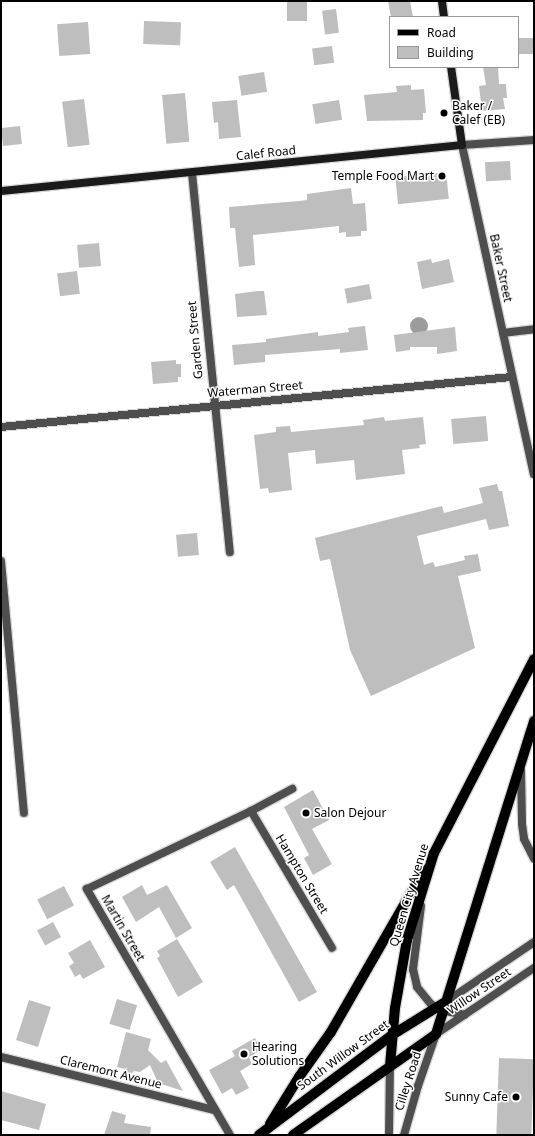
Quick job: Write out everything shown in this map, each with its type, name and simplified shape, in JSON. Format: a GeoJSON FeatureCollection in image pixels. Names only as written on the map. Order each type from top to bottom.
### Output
{"type":"FeatureCollection","features":[{"type":"Feature","properties":{"kind":"main road"},"geometry":{"type":"LineString","coordinates":[[442,1],[444,16]]}},
{"type":"Feature","properties":{"kind":"main road","name":"Baker Street"},"geometry":{"type":"LineString","coordinates":[[451,68],[462,145]]}},
{"type":"Feature","properties":{"kind":"main road","name":"Calef Road"},"geometry":{"type":"LineString","coordinates":[[1,191],[462,145]]}},
{"type":"Feature","properties":{"kind":"main road","name":"Queen City Avenue"},"geometry":{"type":"LineString","coordinates":[[390,1066],[392,1035],[407,940],[434,853],[534,659]]}},
{"type":"Feature","properties":{"kind":"main road"},"geometry":{"type":"LineString","coordinates":[[293,1135],[436,1034],[442,1006],[534,721]]}},
{"type":"Feature","properties":{"kind":"main road"},"geometry":{"type":"LineString","coordinates":[[270,1124],[299,1077],[335,1026],[434,853]]}},
{"type":"Feature","properties":{"kind":"main road","name":"South Willow Street"},"geometry":{"type":"LineString","coordinates":[[259,1135],[270,1124],[392,1035],[442,1006]]}},
{"type":"Feature","properties":{"kind":"street","name":"Calef Road"},"geometry":{"type":"LineString","coordinates":[[462,145],[534,140]]}},
{"type":"Feature","properties":{"kind":"street","name":"Baker Street"},"geometry":{"type":"LineString","coordinates":[[462,145],[503,333],[511,377],[534,474]]}},
{"type":"Feature","properties":{"kind":"street","name":"Garden Street"},"geometry":{"type":"LineString","coordinates":[[192,172],[214,405],[230,552]]}},
{"type":"Feature","properties":{"kind":"street"},"geometry":{"type":"LineString","coordinates":[[503,333],[534,330]]}},
{"type":"Feature","properties":{"kind":"street","name":"Waterman Street"},"geometry":{"type":"LineString","coordinates":[[1,427],[511,377]]}},
{"type":"Feature","properties":{"kind":"street"},"geometry":{"type":"LineString","coordinates":[[1,561],[24,813]]}},
{"type":"Feature","properties":{"kind":"street"},"geometry":{"type":"LineString","coordinates":[[520,765],[522,824],[524,838],[534,859]]}},
{"type":"Feature","properties":{"kind":"street","name":"Martin Street"},"geometry":{"type":"LineString","coordinates":[[230,1135],[214,1110],[87,889],[251,811],[292,789]]}},
{"type":"Feature","properties":{"kind":"street","name":"Hampton Street"},"geometry":{"type":"LineString","coordinates":[[251,811],[332,948]]}},
{"type":"Feature","properties":{"kind":"street"},"geometry":{"type":"LineString","coordinates":[[426,878],[413,969],[420,992],[442,1006],[465,1015]]}},
{"type":"Feature","properties":{"kind":"street","name":"Willow Street"},"geometry":{"type":"LineString","coordinates":[[442,1006],[534,942]]}},
{"type":"Feature","properties":{"kind":"street","name":"Willow Street"},"geometry":{"type":"LineString","coordinates":[[436,1034],[534,968]]}},
{"type":"Feature","properties":{"kind":"street","name":"Cilley Road"},"geometry":{"type":"LineString","coordinates":[[404,1135],[418,1086],[436,1034]]}},
{"type":"Feature","properties":{"kind":"street","name":"Claremont Avenue"},"geometry":{"type":"LineString","coordinates":[[1,1057],[214,1110]]}},
{"type":"Feature","properties":{"kind":"street","name":"Cilley Road"},"geometry":{"type":"LineString","coordinates":[[389,1135],[390,1066]]}},
{"type":"Feature","properties":{"kind":"shaded area"},"geometry":{"type":"Polygon","coordinates":[[[419,317],[425,320],[428,326],[425,332],[419,335],[413,332],[410,326],[413,320],[419,317]]]}},
{"type":"Feature","properties":{"kind":"building"},"geometry":{"type":"Polygon","coordinates":[[[287,1],[307,1],[307,21],[287,21],[287,1]]]}},
{"type":"Feature","properties":{"kind":"building"},"geometry":{"type":"Polygon","coordinates":[[[388,1],[410,1],[413,16],[391,16],[388,1]]]}},
{"type":"Feature","properties":{"kind":"building"},"geometry":{"type":"Polygon","coordinates":[[[336,9],[339,33],[325,35],[322,11],[336,9]]]}},
{"type":"Feature","properties":{"kind":"building"},"geometry":{"type":"Polygon","coordinates":[[[144,21],[181,22],[180,45],[143,44],[144,21]]]}},
{"type":"Feature","properties":{"kind":"building"},"geometry":{"type":"Polygon","coordinates":[[[88,22],[90,54],[59,56],[57,24],[88,22]]]}},
{"type":"Feature","properties":{"kind":"building"},"geometry":{"type":"Polygon","coordinates":[[[519,38],[534,38],[534,54],[519,54],[519,38]]]}},
{"type":"Feature","properties":{"kind":"building"},"geometry":{"type":"Polygon","coordinates":[[[332,46],[334,63],[314,65],[312,48],[332,46]]]}},
{"type":"Feature","properties":{"kind":"building"},"geometry":{"type":"Polygon","coordinates":[[[483,68],[498,68],[499,84],[506,84],[507,98],[503,98],[505,109],[482,111],[479,86],[486,85],[483,68]]]}},
{"type":"Feature","properties":{"kind":"building"},"geometry":{"type":"Polygon","coordinates":[[[264,72],[267,92],[241,96],[238,76],[264,72]]]}},
{"type":"Feature","properties":{"kind":"building"},"geometry":{"type":"Polygon","coordinates":[[[411,85],[411,90],[424,89],[426,113],[423,113],[423,120],[367,121],[364,95],[397,92],[396,86],[411,85]]]}},
{"type":"Feature","properties":{"kind":"building"},"geometry":{"type":"Polygon","coordinates":[[[185,93],[189,142],[166,144],[162,95],[185,93]]]}},
{"type":"Feature","properties":{"kind":"building"},"geometry":{"type":"Polygon","coordinates":[[[84,99],[90,145],[68,147],[62,102],[84,99]]]}},
{"type":"Feature","properties":{"kind":"building"},"geometry":{"type":"Polygon","coordinates":[[[237,100],[241,137],[219,139],[218,122],[214,123],[212,102],[237,100]]]}},
{"type":"Feature","properties":{"kind":"building"},"geometry":{"type":"Polygon","coordinates":[[[339,100],[342,120],[315,124],[312,104],[339,100]]]}},
{"type":"Feature","properties":{"kind":"building"},"geometry":{"type":"Polygon","coordinates":[[[20,126],[22,144],[3,146],[1,128],[20,126]]]}},
{"type":"Feature","properties":{"kind":"building"},"geometry":{"type":"Polygon","coordinates":[[[510,161],[511,180],[486,181],[485,162],[510,161]]]}},
{"type":"Feature","properties":{"kind":"building"},"geometry":{"type":"Polygon","coordinates":[[[446,172],[449,199],[398,204],[395,177],[446,172]]]}},
{"type":"Feature","properties":{"kind":"building"},"geometry":{"type":"Polygon","coordinates":[[[351,188],[353,204],[365,203],[367,231],[361,231],[361,236],[346,237],[346,232],[339,233],[339,226],[253,235],[255,265],[239,267],[235,228],[230,228],[229,207],[307,200],[307,194],[351,188]]]}},
{"type":"Feature","properties":{"kind":"building"},"geometry":{"type":"Polygon","coordinates":[[[99,243],[101,266],[79,268],[77,245],[99,243]]]}},
{"type":"Feature","properties":{"kind":"building"},"geometry":{"type":"Polygon","coordinates":[[[431,259],[432,263],[449,259],[454,282],[422,289],[417,262],[431,259]]]}},
{"type":"Feature","properties":{"kind":"building"},"geometry":{"type":"Polygon","coordinates":[[[77,271],[80,294],[60,296],[57,273],[77,271]]]}},
{"type":"Feature","properties":{"kind":"building"},"geometry":{"type":"Polygon","coordinates":[[[369,284],[372,299],[347,303],[344,289],[369,284]]]}},
{"type":"Feature","properties":{"kind":"building"},"geometry":{"type":"Polygon","coordinates":[[[264,291],[267,315],[237,317],[235,294],[264,291]]]}},
{"type":"Feature","properties":{"kind":"building"},"geometry":{"type":"Polygon","coordinates":[[[365,326],[368,350],[340,353],[340,349],[265,355],[265,362],[234,365],[232,345],[266,342],[266,339],[318,332],[318,336],[349,332],[348,328],[365,326]]]}},
{"type":"Feature","properties":{"kind":"building"},"geometry":{"type":"Polygon","coordinates":[[[455,327],[457,351],[437,354],[437,347],[410,347],[410,350],[396,352],[394,335],[455,327]]]}},
{"type":"Feature","properties":{"kind":"building"},"geometry":{"type":"Polygon","coordinates":[[[176,360],[176,364],[181,364],[181,377],[178,377],[178,382],[153,384],[151,362],[176,360]]]}},
{"type":"Feature","properties":{"kind":"building"},"geometry":{"type":"Polygon","coordinates":[[[486,416],[488,441],[453,444],[451,419],[486,416]]]}},
{"type":"Feature","properties":{"kind":"building"},"geometry":{"type":"Polygon","coordinates":[[[384,417],[385,421],[423,417],[426,444],[419,445],[420,448],[402,450],[405,474],[356,480],[354,460],[316,464],[315,450],[288,453],[292,490],[269,493],[268,488],[260,489],[254,435],[276,432],[276,427],[290,426],[291,432],[364,425],[363,420],[384,417]]]}},
{"type":"Feature","properties":{"kind":"building"},"geometry":{"type":"Polygon","coordinates":[[[497,484],[499,491],[502,491],[509,526],[489,530],[486,519],[417,536],[424,565],[433,562],[435,567],[465,560],[464,556],[478,554],[481,571],[458,576],[475,648],[371,696],[350,650],[330,559],[320,561],[315,538],[442,506],[444,513],[483,503],[479,488],[497,484]]]}},
{"type":"Feature","properties":{"kind":"building"},"geometry":{"type":"Polygon","coordinates":[[[197,533],[199,555],[178,557],[176,535],[197,533]]]}},
{"type":"Feature","properties":{"kind":"building","name":"Salon Dejour"},"geometry":{"type":"Polygon","coordinates":[[[313,790],[329,820],[312,829],[332,864],[313,875],[304,858],[309,855],[284,807],[313,790]]]}},
{"type":"Feature","properties":{"kind":"building"},"geometry":{"type":"Polygon","coordinates":[[[235,847],[317,992],[299,1002],[234,885],[227,890],[210,862],[235,847]]]}},
{"type":"Feature","properties":{"kind":"building"},"geometry":{"type":"Polygon","coordinates":[[[142,885],[147,895],[167,885],[192,928],[176,938],[159,907],[136,922],[122,897],[142,885]]]}},
{"type":"Feature","properties":{"kind":"building"},"geometry":{"type":"Polygon","coordinates":[[[64,886],[74,906],[47,919],[37,900],[64,886]]]}},
{"type":"Feature","properties":{"kind":"building"},"geometry":{"type":"Polygon","coordinates":[[[53,922],[61,937],[45,945],[37,930],[53,922]]]}},
{"type":"Feature","properties":{"kind":"building"},"geometry":{"type":"Polygon","coordinates":[[[177,939],[203,982],[178,997],[157,958],[160,956],[157,951],[177,939]]]}},
{"type":"Feature","properties":{"kind":"building"},"geometry":{"type":"Polygon","coordinates":[[[90,940],[105,967],[83,979],[80,974],[75,977],[69,966],[74,963],[68,953],[90,940]]]}},
{"type":"Feature","properties":{"kind":"building"},"geometry":{"type":"Polygon","coordinates":[[[117,999],[137,1005],[129,1030],[109,1024],[117,999]]]}},
{"type":"Feature","properties":{"kind":"building"},"geometry":{"type":"Polygon","coordinates":[[[29,1000],[51,1007],[38,1047],[16,1040],[29,1000]]]}},
{"type":"Feature","properties":{"kind":"building"},"geometry":{"type":"Polygon","coordinates":[[[126,1032],[151,1039],[148,1050],[161,1063],[166,1060],[183,1091],[158,1083],[150,1065],[140,1072],[134,1071],[129,1076],[125,1069],[117,1067],[126,1032]]]}},
{"type":"Feature","properties":{"kind":"building"},"geometry":{"type":"Polygon","coordinates":[[[255,1038],[261,1050],[249,1057],[252,1064],[240,1071],[249,1088],[236,1095],[232,1088],[222,1094],[209,1070],[235,1056],[232,1051],[255,1038]]]}},
{"type":"Feature","properties":{"kind":"building","name":"Sunny Cafe"},"geometry":{"type":"Polygon","coordinates":[[[499,1058],[534,1059],[531,1135],[496,1135],[499,1058]]]}},
{"type":"Feature","properties":{"kind":"building"},"geometry":{"type":"Polygon","coordinates":[[[1,1091],[46,1104],[39,1130],[1,1120],[1,1091]]]}},
{"type":"Feature","properties":{"kind":"building"},"geometry":{"type":"Polygon","coordinates":[[[112,1111],[126,1115],[124,1123],[151,1127],[150,1135],[104,1135],[112,1111]]]}},
{"type":"Feature","properties":{"kind":"place","name":"Baker / Calef (EB)"},"geometry":{"type":"Point","coordinates":[444,113]}},
{"type":"Feature","properties":{"kind":"place","name":"Temple Food Mart"},"geometry":{"type":"Point","coordinates":[442,176]}},
{"type":"Feature","properties":{"kind":"place","name":"Salon Dejour"},"geometry":{"type":"Point","coordinates":[306,813]}},
{"type":"Feature","properties":{"kind":"place","name":"Hearing Solutions"},"geometry":{"type":"Point","coordinates":[244,1054]}},
{"type":"Feature","properties":{"kind":"place","name":"Sunny Cafe"},"geometry":{"type":"Point","coordinates":[516,1097]}}]}
